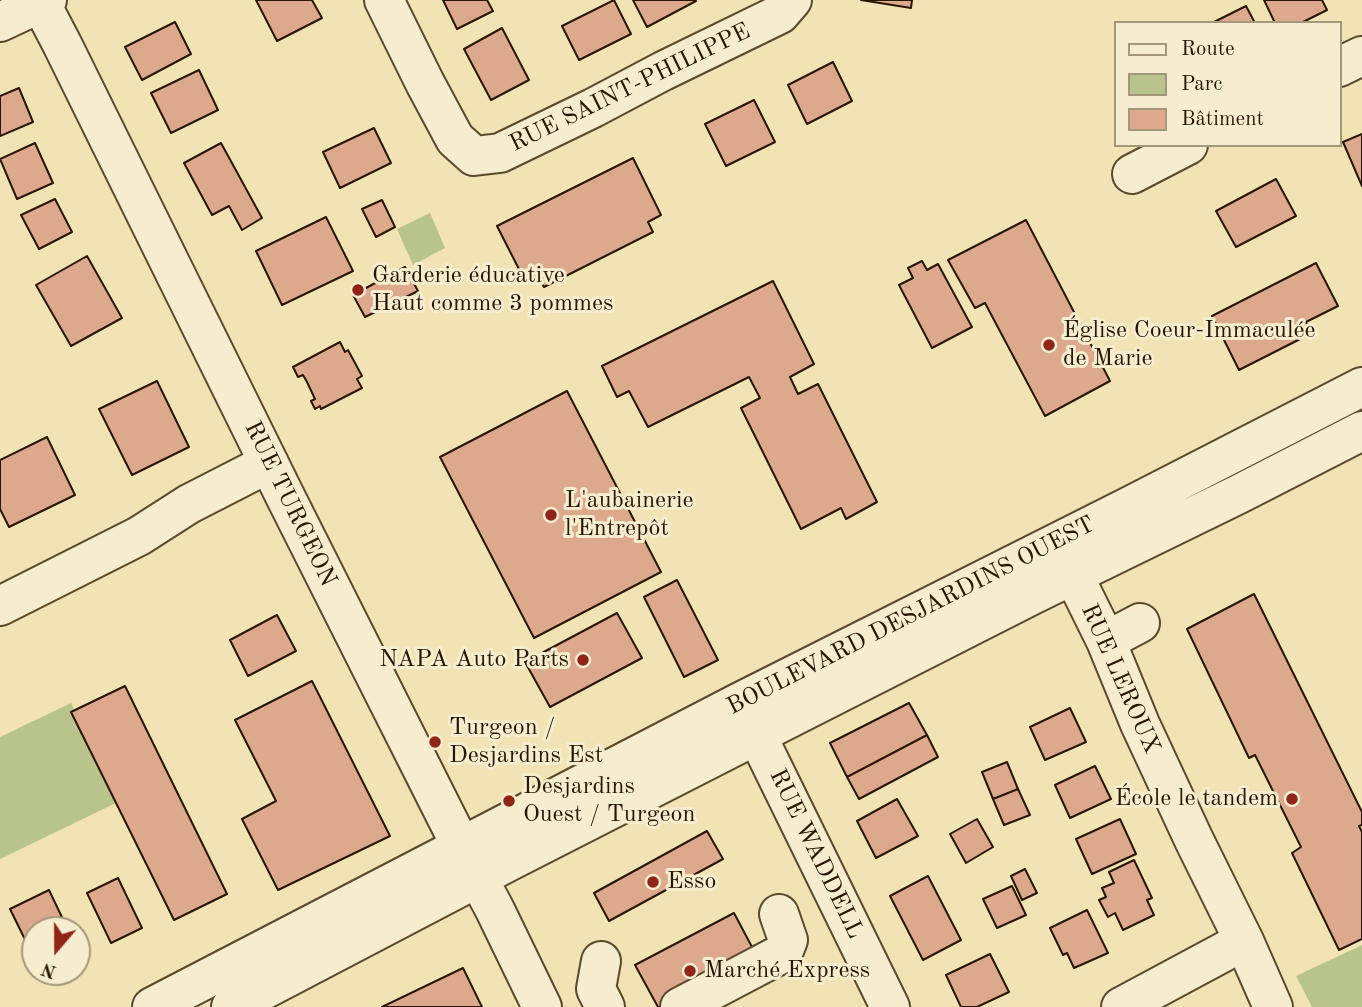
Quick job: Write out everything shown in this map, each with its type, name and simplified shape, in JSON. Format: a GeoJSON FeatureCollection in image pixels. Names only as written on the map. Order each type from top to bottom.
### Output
{"type":"FeatureCollection","features":[{"type":"Feature","properties":{"kind":"street","name":"RUE SAINT-PHILIPPE"},"geometry":{"type":"LineString","coordinates":[[384,0],[455,139],[474,156],[499,153],[593,108],[780,14],[792,0]]}},
{"type":"Feature","properties":{"kind":"street"},"geometry":{"type":"LineString","coordinates":[[0,22],[42,1]]}},
{"type":"Feature","properties":{"kind":"street","name":"RUE TURGEON"},"geometry":{"type":"LineString","coordinates":[[42,1],[269,463],[542,1007]]}},
{"type":"Feature","properties":{"kind":"street"},"geometry":{"type":"LineString","coordinates":[[1341,66],[1362,56]]}},
{"type":"Feature","properties":{"kind":"street"},"geometry":{"type":"LineString","coordinates":[[1132,174],[1184,147]]}},
{"type":"Feature","properties":{"kind":"street","name":"BOULEVARD DESJARDINS OUEST"},"geometry":{"type":"LineString","coordinates":[[469,862],[749,718],[1056,542],[1362,387]]}},
{"type":"Feature","properties":{"kind":"street","name":"BOULEVARD DESJARDINS OUEST"},"geometry":{"type":"LineString","coordinates":[[749,718],[1073,576],[1362,431]]}},
{"type":"Feature","properties":{"kind":"street"},"geometry":{"type":"LineString","coordinates":[[0,606],[139,536],[189,503],[269,463]]}},
{"type":"Feature","properties":{"kind":"street","name":"RUE LEROUX"},"geometry":{"type":"LineString","coordinates":[[1056,542],[1105,641],[1140,724],[1273,1007]]}},
{"type":"Feature","properties":{"kind":"street"},"geometry":{"type":"LineString","coordinates":[[1105,641],[1140,622]]}},
{"type":"Feature","properties":{"kind":"street","name":"RUE WADDELL"},"geometry":{"type":"LineString","coordinates":[[749,718],[890,1007]]}},
{"type":"Feature","properties":{"kind":"street"},"geometry":{"type":"LineString","coordinates":[[152,1007],[469,862]]}},
{"type":"Feature","properties":{"kind":"street"},"geometry":{"type":"LineString","coordinates":[[231,1007],[469,862]]}},
{"type":"Feature","properties":{"kind":"street"},"geometry":{"type":"LineString","coordinates":[[680,1007],[783,953],[788,940],[779,914]]}},
{"type":"Feature","properties":{"kind":"street"},"geometry":{"type":"LineString","coordinates":[[1121,1007],[1244,941]]}},
{"type":"Feature","properties":{"kind":"street"},"geometry":{"type":"LineString","coordinates":[[601,961],[596,989],[605,1007]]}},
{"type":"Feature","properties":{"kind":"green space"},"geometry":{"type":"Polygon","coordinates":[[[430,213],[445,248],[413,265],[397,229],[430,213]]]}},
{"type":"Feature","properties":{"kind":"green space"},"geometry":{"type":"Polygon","coordinates":[[[71,703],[118,802],[0,859],[0,737],[71,703]]]}},
{"type":"Feature","properties":{"kind":"green space"},"geometry":{"type":"Polygon","coordinates":[[[1362,945],[1362,1007],[1312,1007],[1296,976],[1362,945]]]}},
{"type":"Feature","properties":{"kind":"building"},"geometry":{"type":"Polygon","coordinates":[[[256,0],[312,0],[322,18],[277,41],[256,0]]]}},
{"type":"Feature","properties":{"kind":"building"},"geometry":{"type":"Polygon","coordinates":[[[443,0],[487,0],[493,11],[457,29],[443,0]]]}},
{"type":"Feature","properties":{"kind":"building"},"geometry":{"type":"Polygon","coordinates":[[[614,0],[631,34],[579,60],[562,26],[614,0]]]}},
{"type":"Feature","properties":{"kind":"building"},"geometry":{"type":"Polygon","coordinates":[[[633,0],[695,0],[696,1],[647,27],[633,0]]]}},
{"type":"Feature","properties":{"kind":"building"},"geometry":{"type":"Polygon","coordinates":[[[861,0],[912,0],[911,8],[861,0]]]}},
{"type":"Feature","properties":{"kind":"building"},"geometry":{"type":"Polygon","coordinates":[[[1264,0],[1322,0],[1327,10],[1305,21],[1274,21],[1264,0]]]}},
{"type":"Feature","properties":{"kind":"building"},"geometry":{"type":"Polygon","coordinates":[[[1246,6],[1254,21],[1216,21],[1246,6]]]}},
{"type":"Feature","properties":{"kind":"building"},"geometry":{"type":"Polygon","coordinates":[[[175,22],[191,54],[142,80],[125,47],[175,22]]]}},
{"type":"Feature","properties":{"kind":"building"},"geometry":{"type":"Polygon","coordinates":[[[502,28],[529,80],[491,100],[464,49],[502,28]]]}},
{"type":"Feature","properties":{"kind":"building"},"geometry":{"type":"Polygon","coordinates":[[[833,62],[852,101],[807,124],[788,85],[833,62]]]}},
{"type":"Feature","properties":{"kind":"building"},"geometry":{"type":"Polygon","coordinates":[[[199,70],[218,110],[171,133],[151,93],[199,70]]]}},
{"type":"Feature","properties":{"kind":"building"},"geometry":{"type":"Polygon","coordinates":[[[19,88],[33,122],[0,136],[0,96],[19,88]]]}},
{"type":"Feature","properties":{"kind":"building"},"geometry":{"type":"Polygon","coordinates":[[[754,100],[775,142],[726,166],[705,124],[754,100]]]}},
{"type":"Feature","properties":{"kind":"building"},"geometry":{"type":"Polygon","coordinates":[[[374,128],[391,163],[340,188],[323,152],[374,128]]]}},
{"type":"Feature","properties":{"kind":"building"},"geometry":{"type":"Polygon","coordinates":[[[1362,134],[1362,186],[1343,142],[1362,134]]]}},
{"type":"Feature","properties":{"kind":"building"},"geometry":{"type":"Polygon","coordinates":[[[35,143],[53,183],[17,199],[0,159],[35,143]]]}},
{"type":"Feature","properties":{"kind":"building"},"geometry":{"type":"Polygon","coordinates":[[[221,143],[262,218],[242,230],[229,206],[212,215],[184,163],[221,143]]]}},
{"type":"Feature","properties":{"kind":"building"},"geometry":{"type":"Polygon","coordinates":[[[633,158],[661,215],[648,222],[653,232],[544,287],[537,274],[525,281],[497,226],[633,158]]]}},
{"type":"Feature","properties":{"kind":"building"},"geometry":{"type":"Polygon","coordinates":[[[1276,179],[1296,216],[1236,247],[1216,211],[1276,179]]]}},
{"type":"Feature","properties":{"kind":"building"},"geometry":{"type":"Polygon","coordinates":[[[55,199],[72,232],[39,249],[21,215],[55,199]]]}},
{"type":"Feature","properties":{"kind":"building"},"geometry":{"type":"Polygon","coordinates":[[[382,200],[395,227],[376,237],[362,209],[382,200]]]}},
{"type":"Feature","properties":{"kind":"building"},"geometry":{"type":"Polygon","coordinates":[[[326,217],[353,271],[282,305],[256,251],[326,217]]]}},
{"type":"Feature","properties":{"kind":"building","name":"Église Coeur-Immaculée de Marie"},"geometry":{"type":"Polygon","coordinates":[[[1026,220],[1110,381],[1045,416],[985,303],[975,308],[948,260],[1026,220]]]}},
{"type":"Feature","properties":{"kind":"building"},"geometry":{"type":"Polygon","coordinates":[[[87,256],[122,318],[71,346],[36,285],[87,256]]]}},
{"type":"Feature","properties":{"kind":"building"},"geometry":{"type":"Polygon","coordinates":[[[922,261],[927,270],[938,264],[972,327],[932,348],[899,285],[913,278],[908,268],[922,261]]]}},
{"type":"Feature","properties":{"kind":"building"},"geometry":{"type":"Polygon","coordinates":[[[1316,263],[1338,306],[1306,322],[1312,333],[1239,370],[1212,316],[1316,263]]]}},
{"type":"Feature","properties":{"kind":"building"},"geometry":{"type":"Polygon","coordinates":[[[405,267],[418,291],[365,317],[353,295],[405,267]]]}},
{"type":"Feature","properties":{"kind":"building"},"geometry":{"type":"Polygon","coordinates":[[[773,281],[814,364],[790,377],[798,394],[818,384],[877,502],[846,519],[841,508],[801,529],[741,408],[760,398],[749,377],[648,427],[629,391],[617,397],[602,366],[773,281]]]}},
{"type":"Feature","properties":{"kind":"building"},"geometry":{"type":"Polygon","coordinates":[[[340,342],[345,352],[348,350],[362,376],[357,379],[362,388],[321,409],[320,406],[315,409],[311,401],[315,399],[307,382],[303,375],[298,377],[293,367],[340,342]]]}},
{"type":"Feature","properties":{"kind":"building"},"geometry":{"type":"Polygon","coordinates":[[[157,381],[189,447],[132,475],[99,409],[157,381]]]}},
{"type":"Feature","properties":{"kind":"building","name":"L'aubainerie l'Entrepôt"},"geometry":{"type":"Polygon","coordinates":[[[567,391],[661,572],[534,638],[440,457],[567,391]]]}},
{"type":"Feature","properties":{"kind":"building"},"geometry":{"type":"Polygon","coordinates":[[[47,437],[75,495],[9,527],[0,509],[0,460],[47,437]]]}},
{"type":"Feature","properties":{"kind":"building"},"geometry":{"type":"Polygon","coordinates":[[[677,580],[718,660],[684,677],[644,597],[677,580]]]}},
{"type":"Feature","properties":{"kind":"building"},"geometry":{"type":"Polygon","coordinates":[[[1254,594],[1362,812],[1362,825],[1359,826],[1362,832],[1362,939],[1339,950],[1292,853],[1301,847],[1255,755],[1249,758],[1187,629],[1254,594]]]}},
{"type":"Feature","properties":{"kind":"building","name":"NAPA Auto Parts"},"geometry":{"type":"Polygon","coordinates":[[[617,613],[642,658],[550,707],[525,662],[617,613]]]}},
{"type":"Feature","properties":{"kind":"building"},"geometry":{"type":"Polygon","coordinates":[[[277,615],[296,651],[248,676],[230,640],[277,615]]]}},
{"type":"Feature","properties":{"kind":"building"},"geometry":{"type":"Polygon","coordinates":[[[312,681],[390,836],[278,890],[242,819],[276,801],[235,720],[312,681]]]}},
{"type":"Feature","properties":{"kind":"building"},"geometry":{"type":"Polygon","coordinates":[[[125,686],[227,894],[174,920],[71,712],[125,686]]]}},
{"type":"Feature","properties":{"kind":"building"},"geometry":{"type":"Polygon","coordinates":[[[909,703],[927,735],[847,777],[830,743],[909,703]]]}},
{"type":"Feature","properties":{"kind":"building"},"geometry":{"type":"Polygon","coordinates":[[[1070,708],[1086,742],[1045,760],[1030,727],[1070,708]]]}},
{"type":"Feature","properties":{"kind":"building"},"geometry":{"type":"Polygon","coordinates":[[[927,735],[938,757],[859,799],[847,777],[927,735]]]}},
{"type":"Feature","properties":{"kind":"building"},"geometry":{"type":"Polygon","coordinates":[[[1007,762],[1018,789],[993,799],[982,772],[1007,762]]]}},
{"type":"Feature","properties":{"kind":"building"},"geometry":{"type":"Polygon","coordinates":[[[1095,766],[1111,799],[1070,818],[1055,785],[1095,766]]]}},
{"type":"Feature","properties":{"kind":"building"},"geometry":{"type":"Polygon","coordinates":[[[1018,789],[1030,815],[1004,825],[993,799],[1018,789]]]}},
{"type":"Feature","properties":{"kind":"building"},"geometry":{"type":"Polygon","coordinates":[[[897,799],[918,836],[876,858],[857,821],[897,799]]]}},
{"type":"Feature","properties":{"kind":"building"},"geometry":{"type":"Polygon","coordinates":[[[977,819],[993,847],[966,863],[950,834],[977,819]]]}},
{"type":"Feature","properties":{"kind":"building"},"geometry":{"type":"Polygon","coordinates":[[[1120,819],[1136,854],[1092,874],[1076,839],[1120,819]]]}},
{"type":"Feature","properties":{"kind":"building"},"geometry":{"type":"Polygon","coordinates":[[[707,831],[723,859],[609,921],[594,893],[707,831]]]}},
{"type":"Feature","properties":{"kind":"building"},"geometry":{"type":"Polygon","coordinates":[[[1134,860],[1152,898],[1147,900],[1154,915],[1123,930],[1115,913],[1108,917],[1099,900],[1106,897],[1102,888],[1114,883],[1109,872],[1134,860]]]}},
{"type":"Feature","properties":{"kind":"building"},"geometry":{"type":"Polygon","coordinates":[[[1025,869],[1037,893],[1022,900],[1011,876],[1025,869]]]}},
{"type":"Feature","properties":{"kind":"building"},"geometry":{"type":"Polygon","coordinates":[[[928,876],[961,940],[923,960],[890,896],[928,876]]]}},
{"type":"Feature","properties":{"kind":"building"},"geometry":{"type":"Polygon","coordinates":[[[118,878],[142,928],[111,943],[87,893],[118,878]]]}},
{"type":"Feature","properties":{"kind":"building"},"geometry":{"type":"Polygon","coordinates":[[[1012,886],[1026,915],[997,928],[983,899],[1012,886]]]}},
{"type":"Feature","properties":{"kind":"building"},"geometry":{"type":"Polygon","coordinates":[[[49,890],[61,916],[21,916],[21,931],[10,909],[49,890]]]}},
{"type":"Feature","properties":{"kind":"building"},"geometry":{"type":"Polygon","coordinates":[[[1087,910],[1108,953],[1074,968],[1067,953],[1063,955],[1050,928],[1087,910]]]}},
{"type":"Feature","properties":{"kind":"building"},"geometry":{"type":"Polygon","coordinates":[[[734,913],[752,947],[771,937],[672,1007],[658,1007],[635,965],[734,913]]]}},
{"type":"Feature","properties":{"kind":"building"},"geometry":{"type":"Polygon","coordinates":[[[990,954],[1009,992],[977,1007],[961,1007],[946,975],[990,954]]]}},
{"type":"Feature","properties":{"kind":"building"},"geometry":{"type":"Polygon","coordinates":[[[463,968],[482,1007],[382,1007],[463,968]]]}},
{"type":"Feature","properties":{"kind":"place","name":"Garderie éducative Haut comme 3 pommes"},"geometry":{"type":"Point","coordinates":[358,290]}},
{"type":"Feature","properties":{"kind":"place","name":"Église Coeur-Immaculée de Marie"},"geometry":{"type":"Point","coordinates":[1049,345]}},
{"type":"Feature","properties":{"kind":"place","name":"L'aubainerie l'Entrepôt"},"geometry":{"type":"Point","coordinates":[551,515]}},
{"type":"Feature","properties":{"kind":"place","name":"NAPA Auto Parts"},"geometry":{"type":"Point","coordinates":[583,660]}},
{"type":"Feature","properties":{"kind":"place","name":"Turgeon / Desjardins Est"},"geometry":{"type":"Point","coordinates":[435,742]}},
{"type":"Feature","properties":{"kind":"place","name":"École le tandem"},"geometry":{"type":"Point","coordinates":[1292,799]}},
{"type":"Feature","properties":{"kind":"place","name":"Desjardins Ouest / Turgeon"},"geometry":{"type":"Point","coordinates":[509,801]}},
{"type":"Feature","properties":{"kind":"place","name":"Esso"},"geometry":{"type":"Point","coordinates":[653,882]}},
{"type":"Feature","properties":{"kind":"place","name":"Marché Express"},"geometry":{"type":"Point","coordinates":[690,971]}}]}
